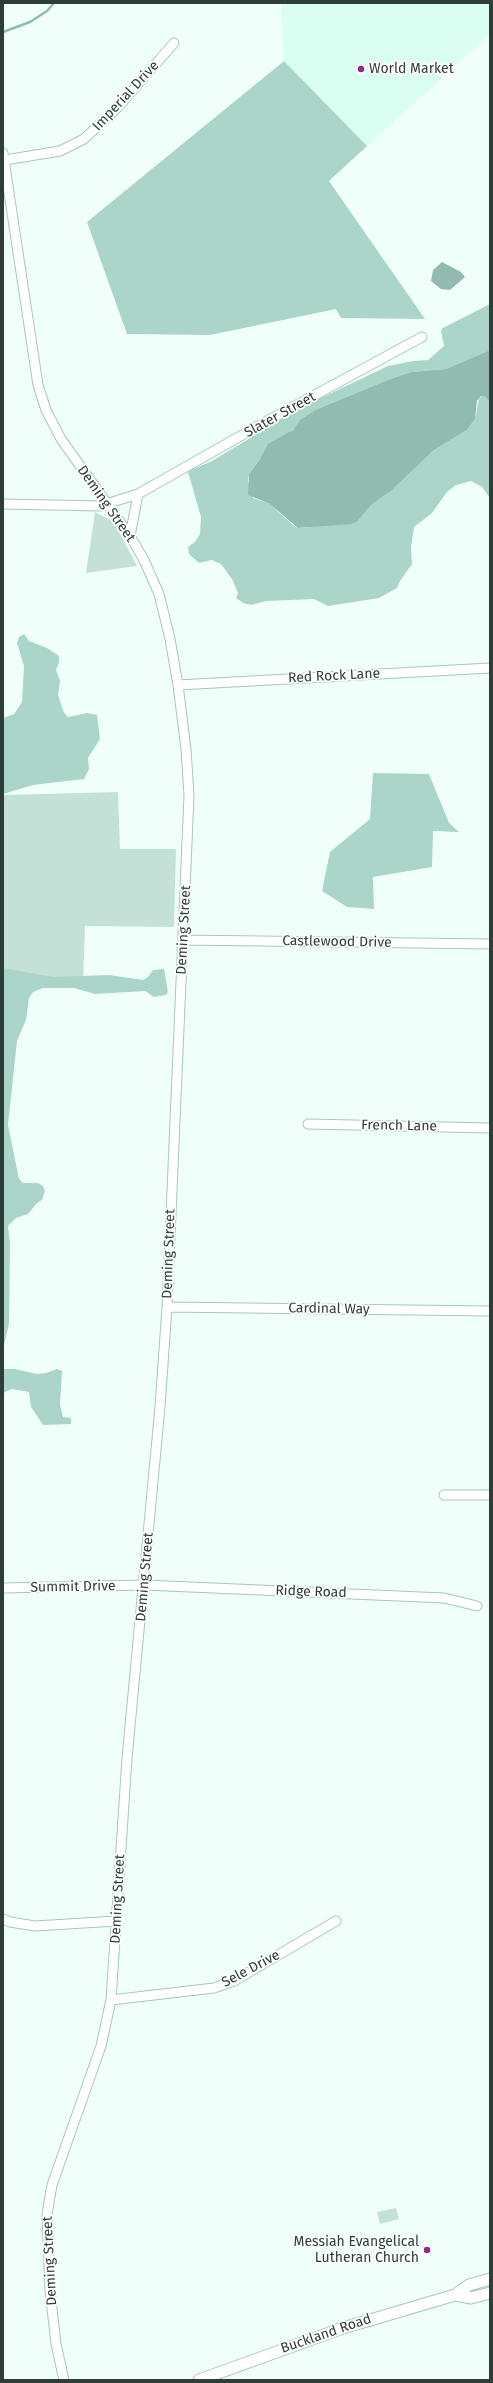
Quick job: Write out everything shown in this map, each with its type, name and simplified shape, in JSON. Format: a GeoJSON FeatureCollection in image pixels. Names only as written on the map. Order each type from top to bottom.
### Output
{"type":"FeatureCollection","features":[{"type":"Feature","properties":{"kind":"main road","name":"Buckland Road"},"geometry":{"type":"LineString","coordinates":[[199,2380],[329,2332],[455,2295],[469,2285],[490,2279]]}},
{"type":"Feature","properties":{"kind":"main road","name":"Buckland Road"},"geometry":{"type":"LineString","coordinates":[[455,2295],[471,2298],[490,2294]]}},
{"type":"Feature","properties":{"kind":"street","name":"Imperial Drive"},"geometry":{"type":"LineString","coordinates":[[4,157],[60,151],[84,139],[118,107],[174,43]]}},
{"type":"Feature","properties":{"kind":"street","name":"Deming Street"},"geometry":{"type":"LineString","coordinates":[[4,157],[38,385],[46,410],[61,439],[87,478],[110,504],[144,560],[159,594],[170,639],[178,685],[186,750],[189,796],[184,940],[167,1306],[144,1585],[127,1758],[111,2000],[101,2046],[52,2185],[47,2214],[50,2291],[56,2344],[64,2380]]}},
{"type":"Feature","properties":{"kind":"street","name":"Slater Street"},"geometry":{"type":"LineString","coordinates":[[3,504],[110,504],[138,494],[267,421],[422,337]]}},
{"type":"Feature","properties":{"kind":"street"},"geometry":{"type":"LineString","coordinates":[[130,536],[138,494]]}},
{"type":"Feature","properties":{"kind":"street","name":"Red Rock Lane"},"geometry":{"type":"LineString","coordinates":[[178,685],[490,668]]}},
{"type":"Feature","properties":{"kind":"street","name":"Castlewood Drive"},"geometry":{"type":"LineString","coordinates":[[184,940],[490,944]]}},
{"type":"Feature","properties":{"kind":"street","name":"French Lane"},"geometry":{"type":"LineString","coordinates":[[308,1124],[490,1128]]}},
{"type":"Feature","properties":{"kind":"street","name":"Cardinal Way"},"geometry":{"type":"LineString","coordinates":[[167,1306],[490,1311]]}},
{"type":"Feature","properties":{"kind":"street"},"geometry":{"type":"LineString","coordinates":[[444,1495],[490,1495]]}},
{"type":"Feature","properties":{"kind":"street","name":"Summit Drive"},"geometry":{"type":"LineString","coordinates":[[3,1588],[144,1585]]}},
{"type":"Feature","properties":{"kind":"street","name":"Ridge Road"},"geometry":{"type":"LineString","coordinates":[[144,1585],[444,1598],[477,1606]]}},
{"type":"Feature","properties":{"kind":"street"},"geometry":{"type":"LineString","coordinates":[[3,1918],[35,1926],[116,1920]]}},
{"type":"Feature","properties":{"kind":"street","name":"Sele Drive"},"geometry":{"type":"LineString","coordinates":[[111,2000],[214,1988],[234,1981],[336,1921]]}},
{"type":"Feature","properties":{"kind":"shaded area"},"geometry":{"type":"Polygon","coordinates":[[[281,3],[490,3],[490,34],[367,146],[284,61],[281,3]]]}},
{"type":"Feature","properties":{"kind":"shaded area"},"geometry":{"type":"Polygon","coordinates":[[[284,61],[367,146],[329,181],[425,319],[341,318],[336,309],[210,335],[127,334],[87,222],[284,61]]]}},
{"type":"Feature","properties":{"kind":"shaded area"},"geometry":{"type":"Polygon","coordinates":[[[442,262],[461,272],[465,277],[450,290],[441,289],[431,281],[433,270],[442,262]]]}},
{"type":"Feature","properties":{"kind":"shaded area"},"geometry":{"type":"Polygon","coordinates":[[[490,304],[490,350],[446,369],[411,372],[390,379],[315,410],[301,419],[297,426],[262,456],[249,474],[248,481],[253,498],[270,504],[295,527],[302,528],[358,521],[371,505],[391,491],[434,450],[467,430],[475,419],[479,399],[483,395],[487,397],[490,402],[490,498],[482,487],[471,481],[456,485],[447,492],[432,513],[414,527],[411,547],[412,564],[397,588],[379,598],[328,606],[314,599],[266,601],[251,605],[243,603],[236,598],[238,593],[232,579],[221,564],[212,560],[199,563],[189,554],[188,547],[195,542],[200,534],[201,517],[188,472],[212,461],[300,408],[388,366],[413,361],[428,360],[444,346],[441,330],[443,328],[490,304]]]}},
{"type":"Feature","properties":{"kind":"shaded area"},"geometry":{"type":"Polygon","coordinates":[[[490,350],[490,402],[485,396],[481,396],[477,401],[475,419],[467,430],[434,450],[391,491],[371,505],[358,521],[351,524],[298,528],[270,504],[248,495],[249,474],[260,459],[268,444],[293,430],[301,419],[315,410],[390,379],[411,372],[446,369],[490,350]]]}},
{"type":"Feature","properties":{"kind":"shaded area"},"geometry":{"type":"Polygon","coordinates":[[[95,512],[114,522],[137,566],[86,573],[95,512]]]}},
{"type":"Feature","properties":{"kind":"shaded area"},"geometry":{"type":"Polygon","coordinates":[[[24,634],[29,641],[47,648],[59,656],[59,662],[56,670],[60,681],[58,695],[64,713],[68,717],[87,713],[97,715],[100,739],[88,758],[89,769],[84,779],[33,785],[3,794],[3,718],[14,714],[22,702],[24,666],[17,643],[19,637],[24,634]]]}},
{"type":"Feature","properties":{"kind":"shaded area"},"geometry":{"type":"Polygon","coordinates":[[[373,773],[429,774],[449,823],[459,832],[433,831],[432,867],[373,877],[374,909],[347,907],[322,891],[330,852],[370,819],[373,773]]]}},
{"type":"Feature","properties":{"kind":"shaded area"},"geometry":{"type":"Polygon","coordinates":[[[118,792],[120,849],[176,849],[174,927],[85,926],[83,985],[3,985],[3,795],[118,792]]]}},
{"type":"Feature","properties":{"kind":"shaded area"},"geometry":{"type":"Polygon","coordinates":[[[3,968],[53,977],[109,975],[143,980],[148,977],[153,970],[164,969],[168,992],[166,995],[154,997],[145,991],[95,994],[74,988],[43,988],[33,992],[29,998],[26,1020],[17,1041],[8,1125],[19,1179],[23,1183],[38,1183],[43,1186],[45,1191],[42,1200],[37,1203],[28,1214],[16,1218],[8,1226],[10,1243],[9,1324],[3,1349],[3,968]]]}},
{"type":"Feature","properties":{"kind":"shaded area"},"geometry":{"type":"Polygon","coordinates":[[[3,1369],[15,1369],[37,1374],[46,1373],[57,1369],[62,1371],[60,1405],[63,1417],[71,1418],[71,1424],[43,1425],[31,1407],[29,1392],[12,1389],[3,1393],[3,1369]]]}},
{"type":"Feature","properties":{"kind":"shaded area"},"geometry":{"type":"Polygon","coordinates":[[[396,2208],[399,2219],[380,2224],[377,2212],[396,2208]]]}},
{"type":"Feature","properties":{"kind":"waterway"},"geometry":{"type":"LineString","coordinates":[[3,32],[30,22],[47,11],[54,3]]}},
{"type":"Feature","properties":{"kind":"place","name":"World Market"},"geometry":{"type":"Point","coordinates":[361,69]}},
{"type":"Feature","properties":{"kind":"place","name":"Messiah Evangelical Lutheran Church"},"geometry":{"type":"Point","coordinates":[427,2250]}}]}
